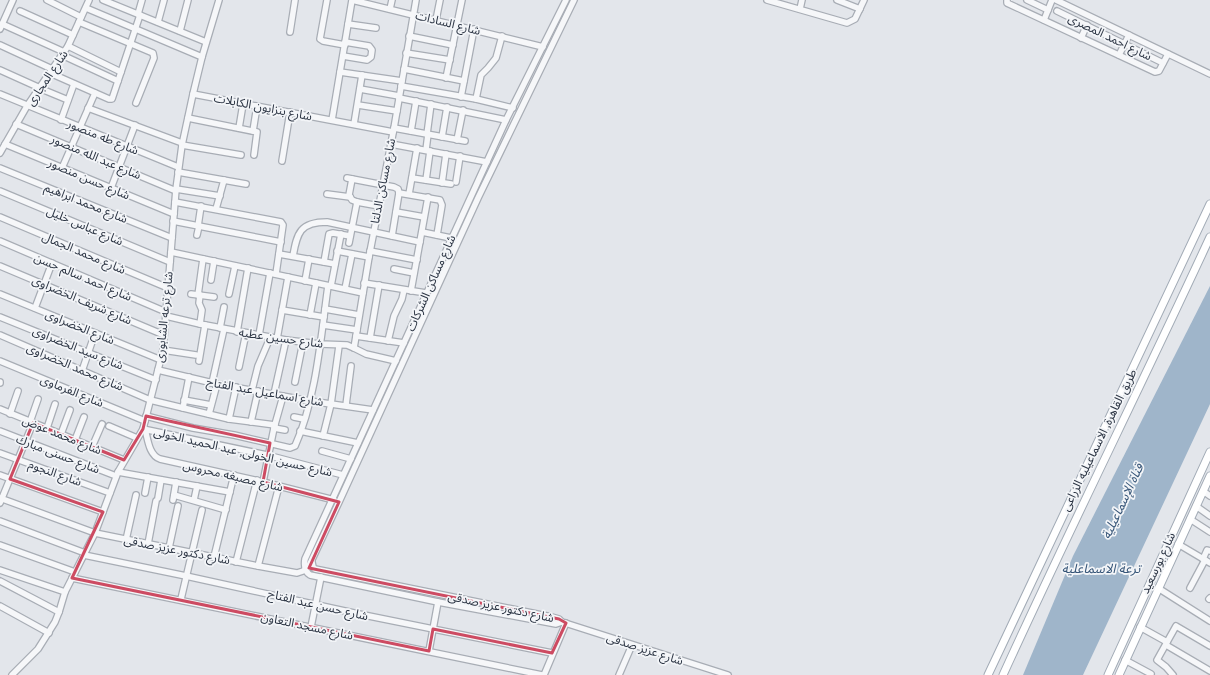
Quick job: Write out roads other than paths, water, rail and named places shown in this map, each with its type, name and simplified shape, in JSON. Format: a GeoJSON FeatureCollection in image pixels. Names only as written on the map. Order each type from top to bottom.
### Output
{"type":"FeatureCollection","features":[{"type":"Feature","properties":{"kind":"main road","name":"طريق القاهرة, الاسماعيليه الزراعى"},"geometry":{"type":"LineString","coordinates":[[989,672],[1210,204]]}},
{"type":"Feature","properties":{"kind":"main road","name":"طريق القاهرة, الاسماعيليه الزراعى"},"geometry":{"type":"LineString","coordinates":[[1003,675],[1052,568],[1155,356],[1210,238]]}},
{"type":"Feature","properties":{"kind":"main road","name":"شارع بورسعيد"},"geometry":{"type":"LineString","coordinates":[[1108,675],[1210,452]]}},
{"type":"Feature","properties":{"kind":"main road","name":"شارع بورسعيد"},"geometry":{"type":"LineString","coordinates":[[1119,675],[1210,476]]}},
{"type":"Feature","properties":{"kind":"main road"},"geometry":{"type":"LineString","coordinates":[[989,672],[1000,675]]}},
{"type":"Feature","properties":{"kind":"street"},"geometry":{"type":"LineString","coordinates":[[13,0],[1,27],[63,53],[118,81]]}},
{"type":"Feature","properties":{"kind":"street"},"geometry":{"type":"LineString","coordinates":[[47,0],[80,19],[153,53],[154,55],[136,103]]}},
{"type":"Feature","properties":{"kind":"street","name":"شارع المجارى"},"geometry":{"type":"LineString","coordinates":[[0,151],[16,124],[68,46],[89,0]]}},
{"type":"Feature","properties":{"kind":"street"},"geometry":{"type":"LineString","coordinates":[[103,0],[118,3],[139,15],[206,42]]}},
{"type":"Feature","properties":{"kind":"street"},"geometry":{"type":"LineString","coordinates":[[0,45],[74,84],[112,99],[136,29],[142,0]]}},
{"type":"Feature","properties":{"kind":"street"},"geometry":{"type":"LineString","coordinates":[[158,22],[164,0]]}},
{"type":"Feature","properties":{"kind":"street"},"geometry":{"type":"LineString","coordinates":[[180,31],[188,0]]}},
{"type":"Feature","properties":{"kind":"street","name":"شارع ترعه الشابورى"},"geometry":{"type":"LineString","coordinates":[[12,675],[38,648],[49,633],[59,612],[65,592],[94,533],[117,474],[137,438],[144,429],[163,350],[173,221],[182,144],[202,57],[220,0]]}},
{"type":"Feature","properties":{"kind":"street"},"geometry":{"type":"LineString","coordinates":[[290,32],[295,0]]}},
{"type":"Feature","properties":{"kind":"street"},"geometry":{"type":"LineString","coordinates":[[327,0],[320,37],[321,41],[367,45],[372,50],[370,59],[365,60],[343,56]]}},
{"type":"Feature","properties":{"kind":"street"},"geometry":{"type":"LineString","coordinates":[[332,120],[352,0]]}},
{"type":"Feature","properties":{"kind":"street","name":"شارع السادات"},"geometry":{"type":"LineString","coordinates":[[352,0],[366,2],[543,47]]}},
{"type":"Feature","properties":{"kind":"street"},"geometry":{"type":"LineString","coordinates":[[390,9],[392,0]]}},
{"type":"Feature","properties":{"kind":"street","name":"شارع مساكن الدلتا"},"geometry":{"type":"LineString","coordinates":[[354,348],[368,257],[391,144],[416,0]]}},
{"type":"Feature","properties":{"kind":"street"},"geometry":{"type":"LineString","coordinates":[[436,20],[440,0]]}},
{"type":"Feature","properties":{"kind":"street"},"geometry":{"type":"LineString","coordinates":[[446,78],[462,0]]}},
{"type":"Feature","properties":{"kind":"street","name":"شارع مساكن الشركات"},"geometry":{"type":"LineString","coordinates":[[306,570],[304,564],[305,559],[451,238],[506,120],[566,0]]}},
{"type":"Feature","properties":{"kind":"street","name":"شارع مساكن الشركات"},"geometry":{"type":"LineString","coordinates":[[312,562],[478,198],[574,0]]}},
{"type":"Feature","properties":{"kind":"street"},"geometry":{"type":"LineString","coordinates":[[767,0],[782,2],[847,23],[855,19],[864,0]]}},
{"type":"Feature","properties":{"kind":"street"},"geometry":{"type":"LineString","coordinates":[[800,9],[802,0]]}},
{"type":"Feature","properties":{"kind":"street"},"geometry":{"type":"LineString","coordinates":[[837,0],[860,9]]}},
{"type":"Feature","properties":{"kind":"street"},"geometry":{"type":"LineString","coordinates":[[1007,0],[1007,2],[1155,72],[1159,71],[1168,54]]}},
{"type":"Feature","properties":{"kind":"street"},"geometry":{"type":"LineString","coordinates":[[1027,0],[1048,10]]}},
{"type":"Feature","properties":{"kind":"street"},"geometry":{"type":"LineString","coordinates":[[1044,20],[1052,0]]}},
{"type":"Feature","properties":{"kind":"street"},"geometry":{"type":"LineString","coordinates":[[1056,0],[1210,74]]}},
{"type":"Feature","properties":{"kind":"street"},"geometry":{"type":"LineString","coordinates":[[86,8],[202,57]]}},
{"type":"Feature","properties":{"kind":"street","name":"شارع احمد المصرى"},"geometry":{"type":"LineString","coordinates":[[1057,10],[1163,63]]}},
{"type":"Feature","properties":{"kind":"street"},"geometry":{"type":"LineString","coordinates":[[20,11],[73,35]]}},
{"type":"Feature","properties":{"kind":"street"},"geometry":{"type":"LineString","coordinates":[[348,24],[376,28]]}},
{"type":"Feature","properties":{"kind":"street"},"geometry":{"type":"LineString","coordinates":[[1081,38],[1087,25]]}},
{"type":"Feature","properties":{"kind":"street"},"geometry":{"type":"LineString","coordinates":[[1106,35],[1111,26]]}},
{"type":"Feature","properties":{"kind":"street"},"geometry":{"type":"LineString","coordinates":[[461,97],[474,29]]}},
{"type":"Feature","properties":{"kind":"street"},"geometry":{"type":"LineString","coordinates":[[1119,55],[1129,35]]}},
{"type":"Feature","properties":{"kind":"street"},"geometry":{"type":"LineString","coordinates":[[409,36],[453,45]]}},
{"type":"Feature","properties":{"kind":"street"},"geometry":{"type":"LineString","coordinates":[[476,99],[481,75],[496,58],[502,36]]}},
{"type":"Feature","properties":{"kind":"street"},"geometry":{"type":"LineString","coordinates":[[68,46],[121,72]]}},
{"type":"Feature","properties":{"kind":"street"},"geometry":{"type":"LineString","coordinates":[[406,53],[450,60]]}},
{"type":"Feature","properties":{"kind":"street"},"geometry":{"type":"LineString","coordinates":[[0,70],[68,100]]}},
{"type":"Feature","properties":{"kind":"street"},"geometry":{"type":"LineString","coordinates":[[404,70],[464,81]]}},
{"type":"Feature","properties":{"kind":"street"},"geometry":{"type":"LineString","coordinates":[[340,72],[362,75],[513,108]]}},
{"type":"Feature","properties":{"kind":"street"},"geometry":{"type":"LineString","coordinates":[[354,124],[362,75]]}},
{"type":"Feature","properties":{"kind":"street"},"geometry":{"type":"LineString","coordinates":[[60,120],[74,84]]}},
{"type":"Feature","properties":{"kind":"street"},"geometry":{"type":"LineString","coordinates":[[360,89],[506,120]]}},
{"type":"Feature","properties":{"kind":"street"},"geometry":{"type":"LineString","coordinates":[[62,168],[95,93]]}},
{"type":"Feature","properties":{"kind":"street","name":"شارع طه منصور"},"geometry":{"type":"LineString","coordinates":[[0,94],[60,120],[127,146],[178,169],[246,184]]}},
{"type":"Feature","properties":{"kind":"street","name":"شارع بنزايون الكابلات"},"geometry":{"type":"LineString","coordinates":[[193,94],[354,124],[393,130],[411,131],[465,141]]}},
{"type":"Feature","properties":{"kind":"street"},"geometry":{"type":"LineString","coordinates":[[411,131],[416,101]]}},
{"type":"Feature","properties":{"kind":"street"},"geometry":{"type":"LineString","coordinates":[[239,128],[242,104]]}},
{"type":"Feature","properties":{"kind":"street"},"geometry":{"type":"LineString","coordinates":[[426,180],[431,104]]}},
{"type":"Feature","properties":{"kind":"street"},"geometry":{"type":"LineString","coordinates":[[358,105],[397,111]]}},
{"type":"Feature","properties":{"kind":"street"},"geometry":{"type":"LineString","coordinates":[[253,131],[257,106]]}},
{"type":"Feature","properties":{"kind":"street"},"geometry":{"type":"LineString","coordinates":[[442,137],[447,107]]}},
{"type":"Feature","properties":{"kind":"street"},"geometry":{"type":"LineString","coordinates":[[88,108],[182,144],[241,155]]}},
{"type":"Feature","properties":{"kind":"street"},"geometry":{"type":"LineString","coordinates":[[457,140],[463,110]]}},
{"type":"Feature","properties":{"kind":"street"},"geometry":{"type":"LineString","coordinates":[[282,161],[290,112]]}},
{"type":"Feature","properties":{"kind":"street"},"geometry":{"type":"LineString","coordinates":[[188,118],[258,132],[254,155]]}},
{"type":"Feature","properties":{"kind":"street","name":"شارع عبد الله منصور"},"geometry":{"type":"LineString","coordinates":[[16,124],[176,190],[220,196]]}},
{"type":"Feature","properties":{"kind":"street"},"geometry":{"type":"LineString","coordinates":[[111,188],[135,125]]}},
{"type":"Feature","properties":{"kind":"street","name":"شارع حسن منصور"},"geometry":{"type":"LineString","coordinates":[[5,144],[174,214]]}},
{"type":"Feature","properties":{"kind":"street"},"geometry":{"type":"LineString","coordinates":[[391,144],[487,162]]}},
{"type":"Feature","properties":{"kind":"street"},"geometry":{"type":"LineString","coordinates":[[409,194],[417,148]]}},
{"type":"Feature","properties":{"kind":"street"},"geometry":{"type":"LineString","coordinates":[[442,183],[446,154]]}},
{"type":"Feature","properties":{"kind":"street"},"geometry":{"type":"LineString","coordinates":[[412,178],[442,183],[454,183],[460,156]]}},
{"type":"Feature","properties":{"kind":"street","name":"شارع محمد ابراهيم"},"geometry":{"type":"LineString","coordinates":[[0,168],[172,238]]}},
{"type":"Feature","properties":{"kind":"street"},"geometry":{"type":"LineString","coordinates":[[350,198],[350,179],[396,187],[399,193],[392,236]]}},
{"type":"Feature","properties":{"kind":"street"},"geometry":{"type":"LineString","coordinates":[[216,209],[224,180]]}},
{"type":"Feature","properties":{"kind":"street","name":"شارع عباس خليل"},"geometry":{"type":"LineString","coordinates":[[0,191],[170,262]]}},
{"type":"Feature","properties":{"kind":"street"},"geometry":{"type":"LineString","coordinates":[[399,193],[440,200],[437,235]]}},
{"type":"Feature","properties":{"kind":"street"},"geometry":{"type":"LineString","coordinates":[[327,194],[350,198],[357,202],[379,206]]}},
{"type":"Feature","properties":{"kind":"street"},"geometry":{"type":"LineString","coordinates":[[471,195],[478,198]]}},
{"type":"Feature","properties":{"kind":"street"},"geometry":{"type":"LineString","coordinates":[[411,291],[428,197]]}},
{"type":"Feature","properties":{"kind":"street"},"geometry":{"type":"LineString","coordinates":[[175,202],[280,221],[283,224],[282,242],[259,335]]}},
{"type":"Feature","properties":{"kind":"street"},"geometry":{"type":"LineString","coordinates":[[349,243],[357,202]]}},
{"type":"Feature","properties":{"kind":"street"},"geometry":{"type":"LineString","coordinates":[[197,235],[201,206]]}},
{"type":"Feature","properties":{"kind":"street"},"geometry":{"type":"LineString","coordinates":[[396,212],[424,216]]}},
{"type":"Feature","properties":{"kind":"street","name":"شارع محمد الجمال"},"geometry":{"type":"LineString","coordinates":[[0,218],[168,288]]}},
{"type":"Feature","properties":{"kind":"street"},"geometry":{"type":"LineString","coordinates":[[173,221],[282,242]]}},
{"type":"Feature","properties":{"kind":"street"},"geometry":{"type":"LineString","coordinates":[[293,256],[300,231],[305,226],[312,223],[327,222],[420,242]]}},
{"type":"Feature","properties":{"kind":"street"},"geometry":{"type":"LineString","coordinates":[[422,232],[451,238]]}},
{"type":"Feature","properties":{"kind":"street"},"geometry":{"type":"LineString","coordinates":[[324,262],[330,233],[350,236]]}},
{"type":"Feature","properties":{"kind":"street"},"geometry":{"type":"LineString","coordinates":[[341,234],[325,309],[310,401],[300,432],[358,443]]}},
{"type":"Feature","properties":{"kind":"street","name":"شارع احمد سالم حسن"},"geometry":{"type":"LineString","coordinates":[[0,241],[166,314]]}},
{"type":"Feature","properties":{"kind":"street"},"geometry":{"type":"LineString","coordinates":[[370,249],[417,258]]}},
{"type":"Feature","properties":{"kind":"street"},"geometry":{"type":"LineString","coordinates":[[337,251],[368,257]]}},
{"type":"Feature","properties":{"kind":"street"},"geometry":{"type":"LineString","coordinates":[[171,252],[363,293]]}},
{"type":"Feature","properties":{"kind":"street"},"geometry":{"type":"LineString","coordinates":[[279,254],[335,264]]}},
{"type":"Feature","properties":{"kind":"street"},"geometry":{"type":"LineString","coordinates":[[345,289],[352,254]]}},
{"type":"Feature","properties":{"kind":"street"},"geometry":{"type":"LineString","coordinates":[[199,361],[203,325],[199,295],[203,259]]}},
{"type":"Feature","properties":{"kind":"street"},"geometry":{"type":"LineString","coordinates":[[305,281],[308,259]]}},
{"type":"Feature","properties":{"kind":"street"},"geometry":{"type":"LineString","coordinates":[[211,280],[214,261]]}},
{"type":"Feature","properties":{"kind":"street"},"geometry":{"type":"LineString","coordinates":[[35,308],[52,263]]}},
{"type":"Feature","properties":{"kind":"street","name":"شارع شريف الخضراوى"},"geometry":{"type":"LineString","coordinates":[[0,266],[164,335]]}},
{"type":"Feature","properties":{"kind":"street"},"geometry":{"type":"LineString","coordinates":[[229,294],[235,266]]}},
{"type":"Feature","properties":{"kind":"street"},"geometry":{"type":"LineString","coordinates":[[237,332],[248,268]]}},
{"type":"Feature","properties":{"kind":"street"},"geometry":{"type":"LineString","coordinates":[[394,269],[414,272]]}},
{"type":"Feature","properties":{"kind":"street"},"geometry":{"type":"LineString","coordinates":[[277,339],[288,277]]}},
{"type":"Feature","properties":{"kind":"street"},"geometry":{"type":"LineString","coordinates":[[310,315],[316,283]]}},
{"type":"Feature","properties":{"kind":"street"},"geometry":{"type":"LineString","coordinates":[[364,283],[426,294]]}},
{"type":"Feature","properties":{"kind":"street"},"geometry":{"type":"LineString","coordinates":[[370,338],[379,286]]}},
{"type":"Feature","properties":{"kind":"street"},"geometry":{"type":"LineString","coordinates":[[388,341],[394,316],[402,299],[404,290]]}},
{"type":"Feature","properties":{"kind":"street","name":"شارع الخضراوى"},"geometry":{"type":"LineString","coordinates":[[0,294],[161,360]]}},
{"type":"Feature","properties":{"kind":"street"},"geometry":{"type":"LineString","coordinates":[[191,294],[214,297]]}},
{"type":"Feature","properties":{"kind":"street"},"geometry":{"type":"LineString","coordinates":[[209,414],[224,307]]}},
{"type":"Feature","properties":{"kind":"street"},"geometry":{"type":"LineString","coordinates":[[325,309],[359,315]]}},
{"type":"Feature","properties":{"kind":"street"},"geometry":{"type":"LineString","coordinates":[[282,310],[324,317]]}},
{"type":"Feature","properties":{"kind":"street","name":"شارع حسين عطيه"},"geometry":{"type":"LineString","coordinates":[[166,314],[203,325],[270,338],[339,346],[347,345],[366,354],[396,361]]}},
{"type":"Feature","properties":{"kind":"street","name":"شارع سيد الخضراوى"},"geometry":{"type":"LineString","coordinates":[[0,317],[156,380]]}},
{"type":"Feature","properties":{"kind":"street"},"geometry":{"type":"LineString","coordinates":[[323,325],[370,338],[404,343]]}},
{"type":"Feature","properties":{"kind":"street"},"geometry":{"type":"LineString","coordinates":[[82,371],[95,333]]}},
{"type":"Feature","properties":{"kind":"street"},"geometry":{"type":"LineString","coordinates":[[239,367],[246,333]]}},
{"type":"Feature","properties":{"kind":"street","name":"شارع محمد الخضراوى"},"geometry":{"type":"LineString","coordinates":[[0,335],[150,400],[229,419],[274,426],[285,430]]}},
{"type":"Feature","properties":{"kind":"street"},"geometry":{"type":"LineString","coordinates":[[251,422],[258,366],[270,338]]}},
{"type":"Feature","properties":{"kind":"street"},"geometry":{"type":"LineString","coordinates":[[274,394],[286,340]]}},
{"type":"Feature","properties":{"kind":"street"},"geometry":{"type":"LineString","coordinates":[[295,382],[303,342]]}},
{"type":"Feature","properties":{"kind":"street"},"geometry":{"type":"LineString","coordinates":[[323,436],[331,404],[339,346]]}},
{"type":"Feature","properties":{"kind":"street"},"geometry":{"type":"LineString","coordinates":[[163,350],[196,355]]}},
{"type":"Feature","properties":{"kind":"street","name":"شارع الفرماوى"},"geometry":{"type":"LineString","coordinates":[[0,361],[146,418],[290,448],[293,448],[296,444],[300,432]]}},
{"type":"Feature","properties":{"kind":"street"},"geometry":{"type":"LineString","coordinates":[[346,405],[351,366]]}},
{"type":"Feature","properties":{"kind":"street","name":"شارع اسماعيل عبد الفتاح"},"geometry":{"type":"LineString","coordinates":[[158,370],[255,391],[373,410]]}},
{"type":"Feature","properties":{"kind":"street"},"geometry":{"type":"LineString","coordinates":[[183,408],[189,377]]}},
{"type":"Feature","properties":{"kind":"street"},"geometry":{"type":"LineString","coordinates":[[229,419],[236,387]]}},
{"type":"Feature","properties":{"kind":"street"},"geometry":{"type":"LineString","coordinates":[[10,414],[18,391]]}},
{"type":"Feature","properties":{"kind":"street"},"geometry":{"type":"LineString","coordinates":[[236,562],[260,481],[274,426],[284,396]]}},
{"type":"Feature","properties":{"kind":"street"},"geometry":{"type":"LineString","coordinates":[[1,500],[25,441],[38,399]]}},
{"type":"Feature","properties":{"kind":"street"},"geometry":{"type":"LineString","coordinates":[[184,400],[211,405]]}},
{"type":"Feature","properties":{"kind":"street"},"geometry":{"type":"LineString","coordinates":[[47,428],[55,404]]}},
{"type":"Feature","properties":{"kind":"street","name":"شارع محمد عوض"},"geometry":{"type":"LineString","coordinates":[[0,409],[124,460]]}},
{"type":"Feature","properties":{"kind":"street"},"geometry":{"type":"LineString","coordinates":[[61,434],[70,410]]}},
{"type":"Feature","properties":{"kind":"street"},"geometry":{"type":"LineString","coordinates":[[294,416],[304,419]]}},
{"type":"Feature","properties":{"kind":"street"},"geometry":{"type":"LineString","coordinates":[[75,440],[84,417]]}},
{"type":"Feature","properties":{"kind":"street"},"geometry":{"type":"LineString","coordinates":[[92,447],[102,424]]}},
{"type":"Feature","properties":{"kind":"street"},"geometry":{"type":"LineString","coordinates":[[109,426],[137,438]]}},
{"type":"Feature","properties":{"kind":"street","name":"شارع مصبغه محروس"},"geometry":{"type":"LineString","coordinates":[[144,429],[152,454],[155,457],[260,481],[339,502]]}},
{"type":"Feature","properties":{"kind":"street","name":"شارع حسين الخولى, عبد الحميد الخولى"},"geometry":{"type":"LineString","coordinates":[[144,429],[267,455],[343,475]]}},
{"type":"Feature","properties":{"kind":"street","name":"شارع حسنى مبارك"},"geometry":{"type":"LineString","coordinates":[[0,431],[117,474],[148,477],[230,492]]}},
{"type":"Feature","properties":{"kind":"street"},"geometry":{"type":"LineString","coordinates":[[322,451],[351,459]]}},
{"type":"Feature","properties":{"kind":"street","name":"شارع النجوم"},"geometry":{"type":"LineString","coordinates":[[0,453],[110,494]]}},
{"type":"Feature","properties":{"kind":"street"},"geometry":{"type":"LineString","coordinates":[[0,475],[102,512]]}},
{"type":"Feature","properties":{"kind":"street"},"geometry":{"type":"LineString","coordinates":[[214,557],[234,475]]}},
{"type":"Feature","properties":{"kind":"street"},"geometry":{"type":"LineString","coordinates":[[145,493],[148,477]]}},
{"type":"Feature","properties":{"kind":"street"},"geometry":{"type":"LineString","coordinates":[[148,544],[161,480]]}},
{"type":"Feature","properties":{"kind":"street"},"geometry":{"type":"LineString","coordinates":[[176,482],[174,497],[194,500],[226,510]]}},
{"type":"Feature","properties":{"kind":"street"},"geometry":{"type":"LineString","coordinates":[[194,500],[197,486]]}},
{"type":"Feature","properties":{"kind":"street"},"geometry":{"type":"LineString","coordinates":[[258,566],[279,486]]}},
{"type":"Feature","properties":{"kind":"street"},"geometry":{"type":"LineString","coordinates":[[1203,491],[1210,496]]}},
{"type":"Feature","properties":{"kind":"street"},"geometry":{"type":"LineString","coordinates":[[126,540],[136,495]]}},
{"type":"Feature","properties":{"kind":"street","name":"شارع دكتور عزيز صدقى"},"geometry":{"type":"LineString","coordinates":[[1,500],[94,533],[126,540],[297,573],[306,570],[310,575],[438,602],[556,624],[564,622]]}},
{"type":"Feature","properties":{"kind":"street"},"geometry":{"type":"LineString","coordinates":[[169,548],[178,506]]}},
{"type":"Feature","properties":{"kind":"street"},"geometry":{"type":"LineString","coordinates":[[1196,506],[1210,516]]}},
{"type":"Feature","properties":{"kind":"street"},"geometry":{"type":"LineString","coordinates":[[181,599],[202,510]]}},
{"type":"Feature","properties":{"kind":"street"},"geometry":{"type":"LineString","coordinates":[[1190,519],[1210,532]]}},
{"type":"Feature","properties":{"kind":"street","name":"شارع حسن عبد الفتاح"},"geometry":{"type":"LineString","coordinates":[[0,521],[84,554],[354,613],[552,653]]}},
{"type":"Feature","properties":{"kind":"street"},"geometry":{"type":"LineString","coordinates":[[1178,544],[1206,561]]}},
{"type":"Feature","properties":{"kind":"street"},"geometry":{"type":"LineString","coordinates":[[0,545],[75,572]]}},
{"type":"Feature","properties":{"kind":"street"},"geometry":{"type":"LineString","coordinates":[[1190,588],[1206,561],[1208,550],[1210,551]]}},
{"type":"Feature","properties":{"kind":"street"},"geometry":{"type":"LineString","coordinates":[[306,570],[312,562]]}},
{"type":"Feature","properties":{"kind":"street","name":"شارع دكتور عزيز صدقى"},"geometry":{"type":"LineString","coordinates":[[312,562],[312,566],[316,569],[552,616],[564,622]]}},
{"type":"Feature","properties":{"kind":"street"},"geometry":{"type":"LineString","coordinates":[[0,570],[65,592]]}},
{"type":"Feature","properties":{"kind":"street"},"geometry":{"type":"LineString","coordinates":[[311,627],[321,577]]}},
{"type":"Feature","properties":{"kind":"street","name":"شارع مسجد التعاون"},"geometry":{"type":"LineString","coordinates":[[72,578],[181,599],[543,675]]}},
{"type":"Feature","properties":{"kind":"street"},"geometry":{"type":"LineString","coordinates":[[0,581],[59,612]]}},
{"type":"Feature","properties":{"kind":"street"},"geometry":{"type":"LineString","coordinates":[[1158,588],[1210,621]]}},
{"type":"Feature","properties":{"kind":"street"},"geometry":{"type":"LineString","coordinates":[[428,651],[438,602]]}},
{"type":"Feature","properties":{"kind":"street"},"geometry":{"type":"LineString","coordinates":[[0,606],[49,633]]}},
{"type":"Feature","properties":{"kind":"street"},"geometry":{"type":"LineString","coordinates":[[543,675],[564,622]]}},
{"type":"Feature","properties":{"kind":"street","name":"شارع عزيز صدقى"},"geometry":{"type":"LineString","coordinates":[[564,622],[728,675]]}},
{"type":"Feature","properties":{"kind":"street"},"geometry":{"type":"LineString","coordinates":[[1172,675],[1168,669],[1157,661],[1176,626],[1210,646]]}},
{"type":"Feature","properties":{"kind":"street"},"geometry":{"type":"LineString","coordinates":[[1140,627],[1210,671]]}},
{"type":"Feature","properties":{"kind":"street"},"geometry":{"type":"LineString","coordinates":[[619,675],[632,645]]}},
{"type":"Feature","properties":{"kind":"street"},"geometry":{"type":"LineString","coordinates":[[1125,660],[1151,674]]}},
{"type":"Feature","properties":{"kind":"street"},"geometry":{"type":"LineString","coordinates":[[1164,675],[1168,669]]}},
{"type":"Feature","properties":{"kind":"water","name":"ترعة الاسماعلية"},"geometry":{"type":"Polygon","coordinates":[[[1210,286],[1210,404],[1083,675],[1023,675],[1073,556],[1210,286]]]}},
{"type":"Feature","properties":{"kind":"water label","name":"قناة الإسماعيلية"},"geometry":{"type":"Point","coordinates":[1122,501]}}]}
